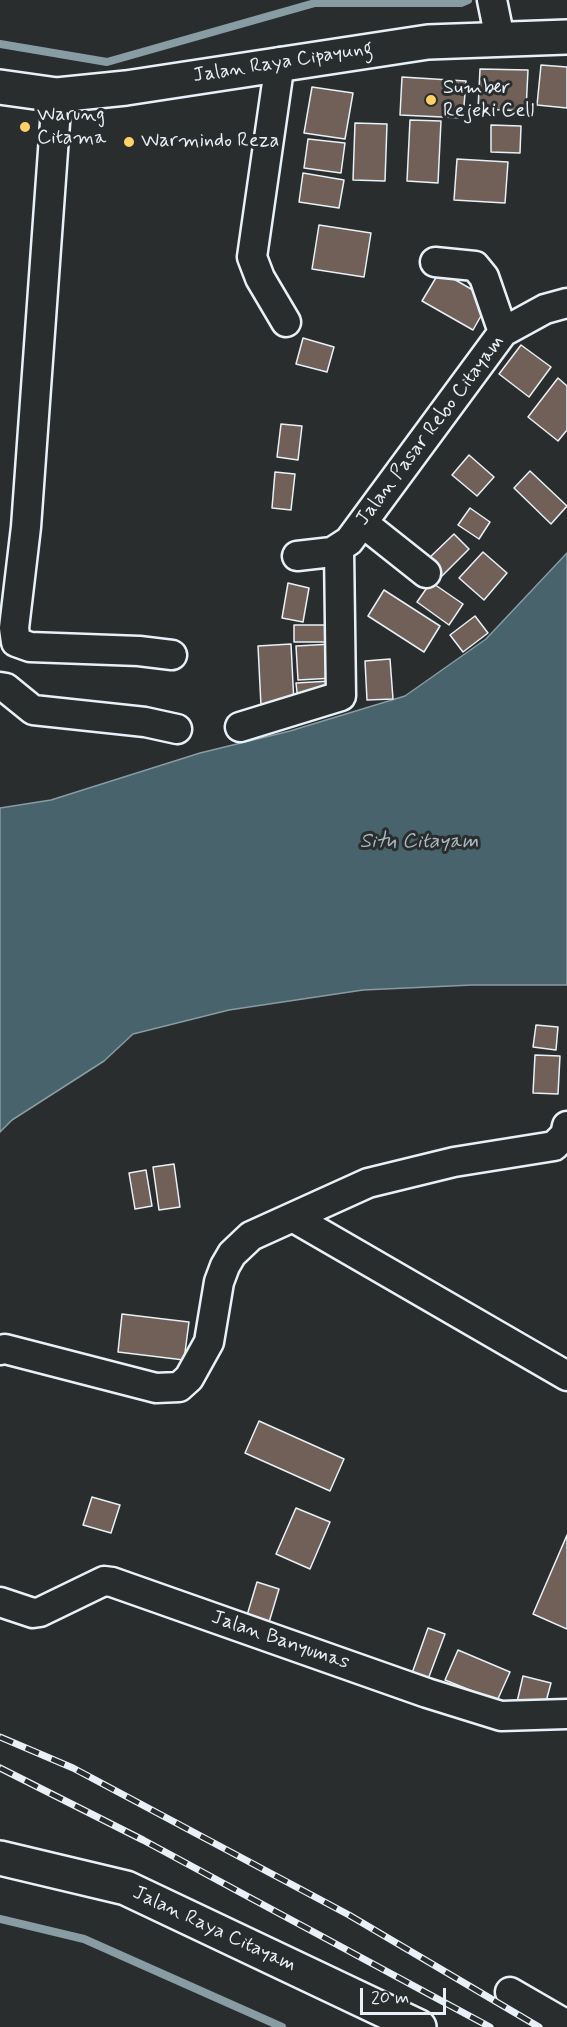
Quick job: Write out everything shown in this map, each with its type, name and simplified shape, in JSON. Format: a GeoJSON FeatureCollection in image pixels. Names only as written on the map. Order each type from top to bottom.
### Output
{"type":"FeatureCollection","features":[{"type":"Feature","properties":{"kind":"main road","name":"Jalan Raya Cipayung"},"geometry":{"type":"LineString","coordinates":[[0,87],[57,95],[126,88],[428,42],[567,37]]}},
{"type":"Feature","properties":{"kind":"main road","name":"Jalan Raya Citayam"},"geometry":{"type":"LineString","coordinates":[[0,1858],[126,1888],[418,2027]]}},
{"type":"Feature","properties":{"kind":"street"},"geometry":{"type":"LineString","coordinates":[[493,1],[500,39]]}},
{"type":"Feature","properties":{"kind":"street"},"geometry":{"type":"LineString","coordinates":[[280,63],[252,257],[260,278],[286,322]]}},
{"type":"Feature","properties":{"kind":"street"},"geometry":{"type":"LineString","coordinates":[[57,95],[26,527],[14,628],[16,642],[30,647],[139,651],[172,656]]}},
{"type":"Feature","properties":{"kind":"street"},"geometry":{"type":"LineString","coordinates":[[435,262],[475,266],[484,277],[503,332]]}},
{"type":"Feature","properties":{"kind":"street","name":"Jalan Pasar Rebo Citayam"},"geometry":{"type":"LineString","coordinates":[[339,550],[363,523],[503,332],[545,309],[567,303]]}},
{"type":"Feature","properties":{"kind":"street"},"geometry":{"type":"LineString","coordinates":[[363,523],[426,573]]}},
{"type":"Feature","properties":{"kind":"street"},"geometry":{"type":"LineString","coordinates":[[240,727],[341,696],[339,550],[297,556]]}},
{"type":"Feature","properties":{"kind":"street"},"geometry":{"type":"LineString","coordinates":[[0,687],[6,688],[33,710],[145,722],[177,729]]}},
{"type":"Feature","properties":{"kind":"street"},"geometry":{"type":"LineString","coordinates":[[0,1350],[5,1349],[156,1388],[179,1387],[189,1378],[208,1342],[219,1282],[232,1254],[251,1236],[368,1183],[454,1162],[554,1146],[565,1135],[567,1126]]}},
{"type":"Feature","properties":{"kind":"street"},"geometry":{"type":"LineString","coordinates":[[294,1218],[567,1376]]}},
{"type":"Feature","properties":{"kind":"street","name":"Jalan Banyumas"},"geometry":{"type":"LineString","coordinates":[[0,1602],[33,1613],[104,1581],[112,1582],[427,1693],[501,1716],[567,1714]]}},
{"type":"Feature","properties":{"kind":"street"},"geometry":{"type":"LineString","coordinates":[[510,1992],[567,2025]]}},
{"type":"Feature","properties":{"kind":"water","name":"Situ Citayam"},"geometry":{"type":"Polygon","coordinates":[[[567,553],[567,985],[472,985],[363,990],[229,1010],[133,1034],[104,1061],[12,1120],[0,1132],[0,808],[51,800],[200,753],[290,731],[405,696],[486,639],[567,553]]]}},
{"type":"Feature","properties":{"kind":"building"},"geometry":{"type":"Polygon","coordinates":[[[541,65],[567,67],[567,108],[537,105],[541,65]]]}},
{"type":"Feature","properties":{"kind":"building"},"geometry":{"type":"Polygon","coordinates":[[[480,69],[528,70],[526,111],[478,109],[480,69]]]}},
{"type":"Feature","properties":{"kind":"building"},"geometry":{"type":"Polygon","coordinates":[[[402,77],[466,81],[463,118],[400,115],[402,77]]]}},
{"type":"Feature","properties":{"kind":"building"},"geometry":{"type":"Polygon","coordinates":[[[312,87],[353,93],[345,139],[304,133],[312,87]]]}},
{"type":"Feature","properties":{"kind":"building"},"geometry":{"type":"Polygon","coordinates":[[[410,120],[441,121],[438,183],[407,181],[410,120]]]}},
{"type":"Feature","properties":{"kind":"building"},"geometry":{"type":"Polygon","coordinates":[[[355,123],[387,124],[385,181],[353,180],[355,123]]]}},
{"type":"Feature","properties":{"kind":"building"},"geometry":{"type":"Polygon","coordinates":[[[491,125],[521,126],[520,153],[491,152],[491,125]]]}},
{"type":"Feature","properties":{"kind":"building"},"geometry":{"type":"Polygon","coordinates":[[[308,139],[345,143],[341,173],[304,168],[308,139]]]}},
{"type":"Feature","properties":{"kind":"building"},"geometry":{"type":"Polygon","coordinates":[[[457,159],[508,162],[505,203],[454,200],[457,159]]]}},
{"type":"Feature","properties":{"kind":"building"},"geometry":{"type":"Polygon","coordinates":[[[303,173],[344,180],[339,208],[299,202],[303,173]]]}},
{"type":"Feature","properties":{"kind":"building"},"geometry":{"type":"Polygon","coordinates":[[[319,225],[371,233],[364,277],[312,269],[319,225]]]}},
{"type":"Feature","properties":{"kind":"building"},"geometry":{"type":"Polygon","coordinates":[[[440,271],[490,300],[473,330],[422,301],[440,271]]]}},
{"type":"Feature","properties":{"kind":"building"},"geometry":{"type":"Polygon","coordinates":[[[303,338],[334,347],[327,372],[296,364],[303,338]]]}},
{"type":"Feature","properties":{"kind":"building"},"geometry":{"type":"Polygon","coordinates":[[[521,345],[551,367],[529,397],[499,374],[521,345]]]}},
{"type":"Feature","properties":{"kind":"building"},"geometry":{"type":"Polygon","coordinates":[[[558,378],[567,386],[567,430],[558,441],[528,417],[558,378]]]}},
{"type":"Feature","properties":{"kind":"building"},"geometry":{"type":"Polygon","coordinates":[[[281,424],[302,426],[298,460],[277,457],[281,424]]]}},
{"type":"Feature","properties":{"kind":"building"},"geometry":{"type":"Polygon","coordinates":[[[469,455],[494,477],[477,496],[452,475],[469,455]]]}},
{"type":"Feature","properties":{"kind":"building"},"geometry":{"type":"Polygon","coordinates":[[[530,471],[567,506],[551,524],[514,488],[530,471]]]}},
{"type":"Feature","properties":{"kind":"building"},"geometry":{"type":"Polygon","coordinates":[[[275,472],[295,474],[291,510],[272,508],[275,472]]]}},
{"type":"Feature","properties":{"kind":"building"},"geometry":{"type":"Polygon","coordinates":[[[470,508],[490,522],[479,539],[458,525],[470,508]]]}},
{"type":"Feature","properties":{"kind":"building"},"geometry":{"type":"Polygon","coordinates":[[[454,534],[469,549],[441,577],[426,561],[454,534]]]}},
{"type":"Feature","properties":{"kind":"building"},"geometry":{"type":"Polygon","coordinates":[[[483,552],[507,573],[484,600],[459,578],[483,552]]]}},
{"type":"Feature","properties":{"kind":"building"},"geometry":{"type":"Polygon","coordinates":[[[431,582],[463,604],[449,625],[417,602],[431,582]]]}},
{"type":"Feature","properties":{"kind":"building"},"geometry":{"type":"Polygon","coordinates":[[[288,583],[309,588],[303,622],[282,618],[288,583]]]}},
{"type":"Feature","properties":{"kind":"building"},"geometry":{"type":"Polygon","coordinates":[[[384,590],[440,626],[424,652],[368,616],[384,590]]]}},
{"type":"Feature","properties":{"kind":"building"},"geometry":{"type":"Polygon","coordinates":[[[475,616],[488,633],[463,652],[450,635],[475,616]]]}},
{"type":"Feature","properties":{"kind":"building"},"geometry":{"type":"Polygon","coordinates":[[[294,625],[333,625],[333,642],[294,642],[294,625]]]}},
{"type":"Feature","properties":{"kind":"building"},"geometry":{"type":"Polygon","coordinates":[[[291,644],[294,704],[261,706],[258,646],[291,644]]]}},
{"type":"Feature","properties":{"kind":"building"},"geometry":{"type":"Polygon","coordinates":[[[332,644],[334,678],[298,680],[296,646],[332,644]]]}},
{"type":"Feature","properties":{"kind":"building"},"geometry":{"type":"Polygon","coordinates":[[[390,659],[393,699],[367,700],[365,661],[390,659]]]}},
{"type":"Feature","properties":{"kind":"building"},"geometry":{"type":"Polygon","coordinates":[[[331,681],[332,699],[298,701],[296,683],[331,681]]]}},
{"type":"Feature","properties":{"kind":"building"},"geometry":{"type":"Polygon","coordinates":[[[536,1025],[558,1027],[556,1050],[533,1047],[536,1025]]]}},
{"type":"Feature","properties":{"kind":"building"},"geometry":{"type":"Polygon","coordinates":[[[535,1055],[560,1056],[558,1094],[533,1093],[535,1055]]]}},
{"type":"Feature","properties":{"kind":"building"},"geometry":{"type":"Polygon","coordinates":[[[174,1164],[180,1207],[159,1210],[153,1167],[174,1164]]]}},
{"type":"Feature","properties":{"kind":"building"},"geometry":{"type":"Polygon","coordinates":[[[146,1170],[152,1206],[135,1209],[129,1173],[146,1170]]]}},
{"type":"Feature","properties":{"kind":"building"},"geometry":{"type":"Polygon","coordinates":[[[122,1314],[189,1322],[184,1360],[118,1352],[122,1314]]]}},
{"type":"Feature","properties":{"kind":"building"},"geometry":{"type":"Polygon","coordinates":[[[259,1421],[344,1459],[330,1491],[245,1453],[259,1421]]]}},
{"type":"Feature","properties":{"kind":"building"},"geometry":{"type":"Polygon","coordinates":[[[92,1497],[120,1505],[111,1533],[83,1525],[92,1497]]]}},
{"type":"Feature","properties":{"kind":"building"},"geometry":{"type":"Polygon","coordinates":[[[296,1508],[330,1522],[310,1569],[276,1554],[296,1508]]]}},
{"type":"Feature","properties":{"kind":"building"},"geometry":{"type":"Polygon","coordinates":[[[567,1535],[567,1629],[533,1614],[567,1535]]]}},
{"type":"Feature","properties":{"kind":"building"},"geometry":{"type":"Polygon","coordinates":[[[257,1582],[279,1589],[267,1629],[245,1622],[257,1582]]]}},
{"type":"Feature","properties":{"kind":"building"},"geometry":{"type":"Polygon","coordinates":[[[428,1628],[445,1634],[427,1682],[411,1676],[428,1628]]]}},
{"type":"Feature","properties":{"kind":"building"},"geometry":{"type":"Polygon","coordinates":[[[458,1650],[510,1672],[497,1701],[445,1680],[458,1650]]]}},
{"type":"Feature","properties":{"kind":"building"},"geometry":{"type":"Polygon","coordinates":[[[523,1676],[551,1683],[544,1709],[517,1702],[523,1676]]]}},
{"type":"Feature","properties":{"kind":"waterway"},"geometry":{"type":"LineString","coordinates":[[0,44],[107,62],[315,3],[461,3],[468,0]]}},
{"type":"Feature","properties":{"kind":"waterway"},"geometry":{"type":"LineString","coordinates":[[0,1919],[84,1939],[282,2027]]}},
{"type":"Feature","properties":{"kind":"railway"},"geometry":{"type":"LineString","coordinates":[[0,1737],[73,1768],[349,1915],[539,2027]]}},
{"type":"Feature","properties":{"kind":"railway"},"geometry":{"type":"LineString","coordinates":[[0,1768],[143,1840],[490,2027]]}},
{"type":"Feature","properties":{"kind":"place","name":"Sumber Rejeki Cell"},"geometry":{"type":"Point","coordinates":[431,100]}},
{"type":"Feature","properties":{"kind":"place","name":"Warung Citama"},"geometry":{"type":"Point","coordinates":[25,127]}},
{"type":"Feature","properties":{"kind":"place","name":"Warmindo Reza"},"geometry":{"type":"Point","coordinates":[129,142]}}]}
